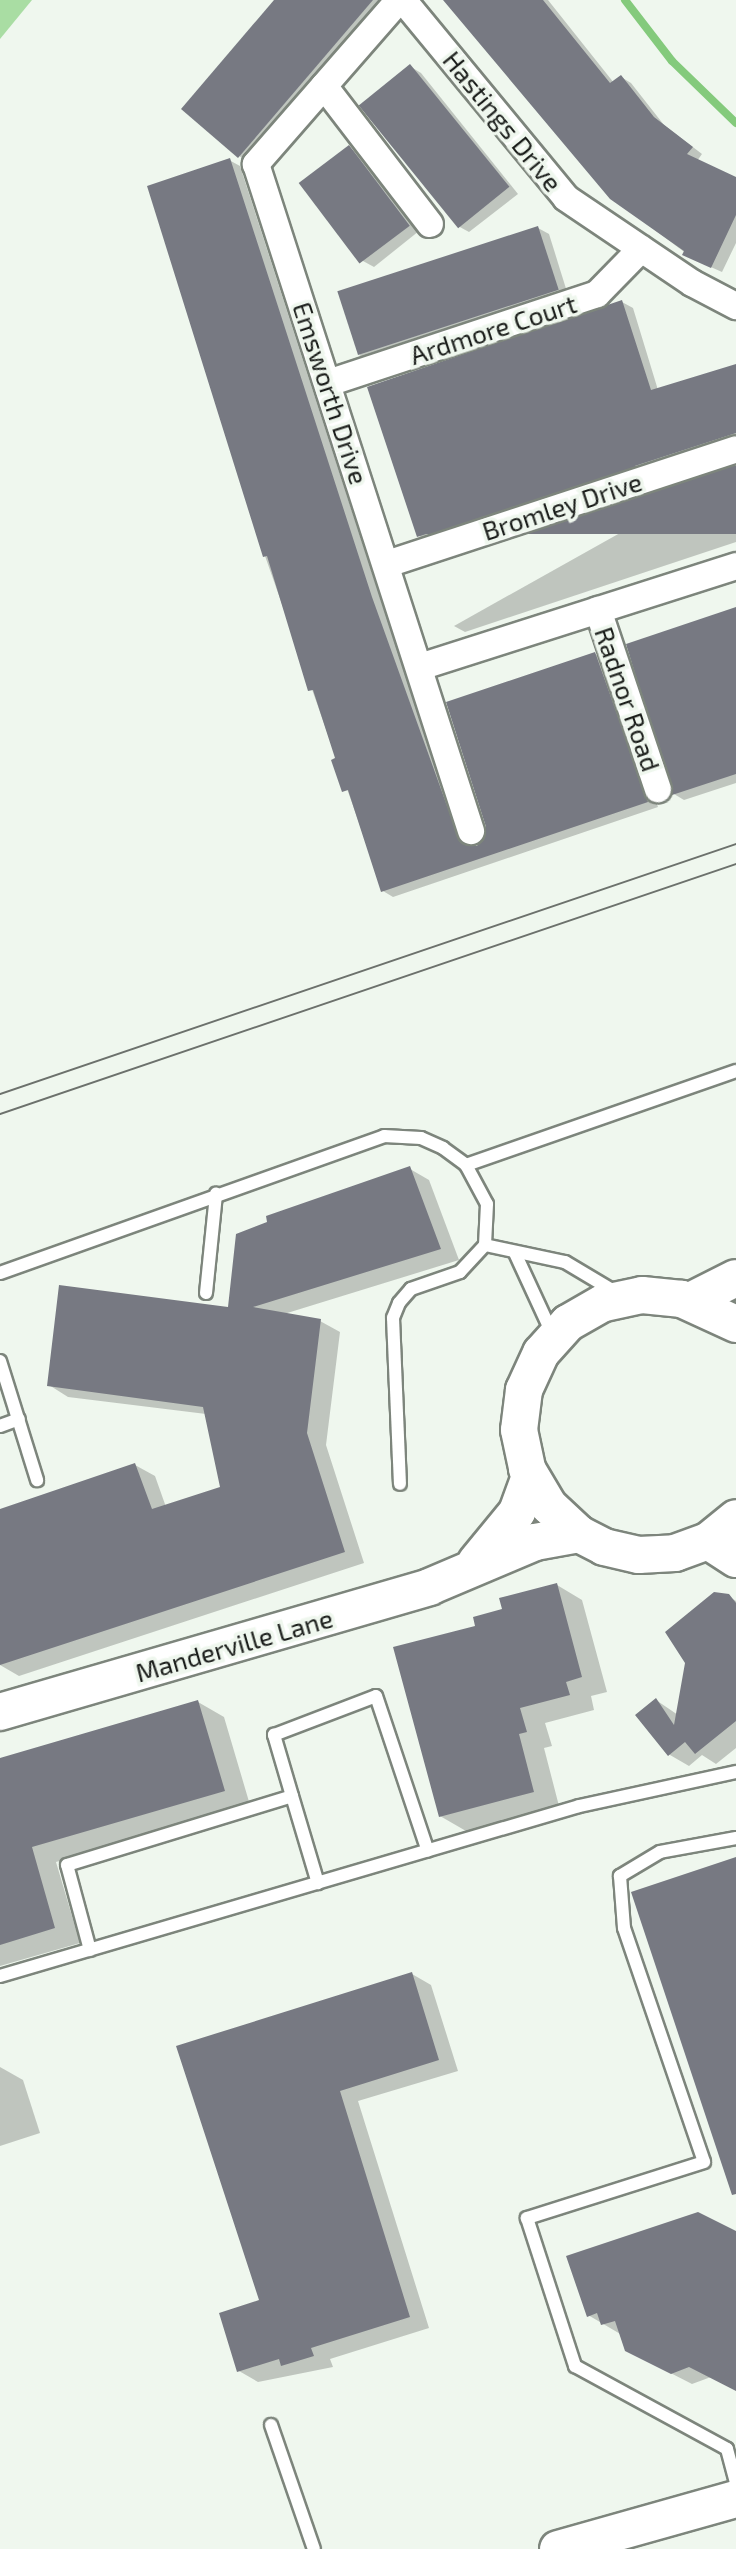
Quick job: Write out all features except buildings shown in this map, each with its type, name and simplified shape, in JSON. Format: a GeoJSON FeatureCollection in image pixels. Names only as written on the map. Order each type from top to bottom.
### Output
{"type":"FeatureCollection","features":[{"type":"Feature","properties":{"kind":"street","name":"Emsworth Drive"},"geometry":{"type":"LineString","coordinates":[[401,0],[256,164],[471,831]]}},
{"type":"Feature","properties":{"kind":"street","name":"Hastings Drive"},"geometry":{"type":"LineString","coordinates":[[401,0],[566,198],[641,249],[736,306]]}},
{"type":"Feature","properties":{"kind":"street"},"geometry":{"type":"LineString","coordinates":[[324,86],[430,224]]}},
{"type":"Feature","properties":{"kind":"street","name":"Ardmore Court"},"geometry":{"type":"LineString","coordinates":[[328,383],[597,294],[641,249]]}},
{"type":"Feature","properties":{"kind":"street","name":"Bromley Drive"},"geometry":{"type":"LineString","coordinates":[[387,564],[736,449]]}},
{"type":"Feature","properties":{"kind":"street"},"geometry":{"type":"LineString","coordinates":[[420,667],[736,566]]}},
{"type":"Feature","properties":{"kind":"street","name":"Radnor Road"},"geometry":{"type":"LineString","coordinates":[[598,610],[658,789]]}},
{"type":"Feature","properties":{"kind":"street"},"geometry":{"type":"LineString","coordinates":[[690,1301],[736,1278]]}},
{"type":"Feature","properties":{"kind":"street"},"geometry":{"type":"LineString","coordinates":[[736,1324],[690,1301],[627,1298],[603,1303],[568,1323],[541,1353],[524,1390],[519,1430],[530,1477],[549,1506],[579,1534],[604,1547],[639,1555],[722,1550],[736,1518]]}},
{"type":"Feature","properties":{"kind":"street"},"geometry":{"type":"LineString","coordinates":[[466,1572],[517,1512],[530,1477]]}},
{"type":"Feature","properties":{"kind":"street","name":"Manderville Lane"},"geometry":{"type":"LineString","coordinates":[[0,1712],[466,1572],[535,1542],[579,1534]]}},
{"type":"Feature","properties":{"kind":"street"},"geometry":{"type":"LineString","coordinates":[[558,2549],[736,2499]]}},
{"type":"Feature","properties":{"kind":"lane"},"geometry":{"type":"LineString","coordinates":[[466,1165],[736,1071]]}},
{"type":"Feature","properties":{"kind":"lane"},"geometry":{"type":"LineString","coordinates":[[0,1273],[384,1136],[421,1138],[466,1165],[487,1204],[485,1245],[460,1272],[411,1289],[399,1303],[393,1318],[400,1484]]}},
{"type":"Feature","properties":{"kind":"lane"},"geometry":{"type":"LineString","coordinates":[[206,1293],[216,1194]]}},
{"type":"Feature","properties":{"kind":"lane"},"geometry":{"type":"LineString","coordinates":[[485,1245],[565,1262],[627,1298]]}},
{"type":"Feature","properties":{"kind":"lane"},"geometry":{"type":"LineString","coordinates":[[515,1253],[530,1294],[555,1338]]}},
{"type":"Feature","properties":{"kind":"lane"},"geometry":{"type":"LineString","coordinates":[[0,1361],[37,1480]]}},
{"type":"Feature","properties":{"kind":"lane"},"geometry":{"type":"LineString","coordinates":[[0,1426],[19,1419]]}},
{"type":"Feature","properties":{"kind":"lane"},"geometry":{"type":"LineString","coordinates":[[318,1883],[274,1735],[376,1696],[428,1851]]}},
{"type":"Feature","properties":{"kind":"lane"},"geometry":{"type":"LineString","coordinates":[[0,1976],[579,1806],[736,1772]]}},
{"type":"Feature","properties":{"kind":"lane"},"geometry":{"type":"LineString","coordinates":[[90,1950],[67,1865],[292,1796]]}},
{"type":"Feature","properties":{"kind":"lane"},"geometry":{"type":"LineString","coordinates":[[736,1838],[660,1852],[620,1876],[624,1928],[704,2162],[527,2218],[575,2366],[727,2449],[734,2456],[736,2482]]}},
{"type":"Feature","properties":{"kind":"lane"},"geometry":{"type":"LineString","coordinates":[[271,2425],[314,2549]]}},
{"type":"Feature","properties":{"kind":"green space"},"geometry":{"type":"Polygon","coordinates":[[[0,0],[32,0],[0,39],[0,0]]]}},
{"type":"Feature","properties":{"kind":"waterway"},"geometry":{"type":"LineString","coordinates":[[625,0],[672,61],[736,123]]}},
{"type":"Feature","properties":{"kind":"tram line"},"geometry":{"type":"LineString","coordinates":[[0,1094],[736,844]]}},
{"type":"Feature","properties":{"kind":"tram line"},"geometry":{"type":"LineString","coordinates":[[0,1114],[736,864]]}}]}
